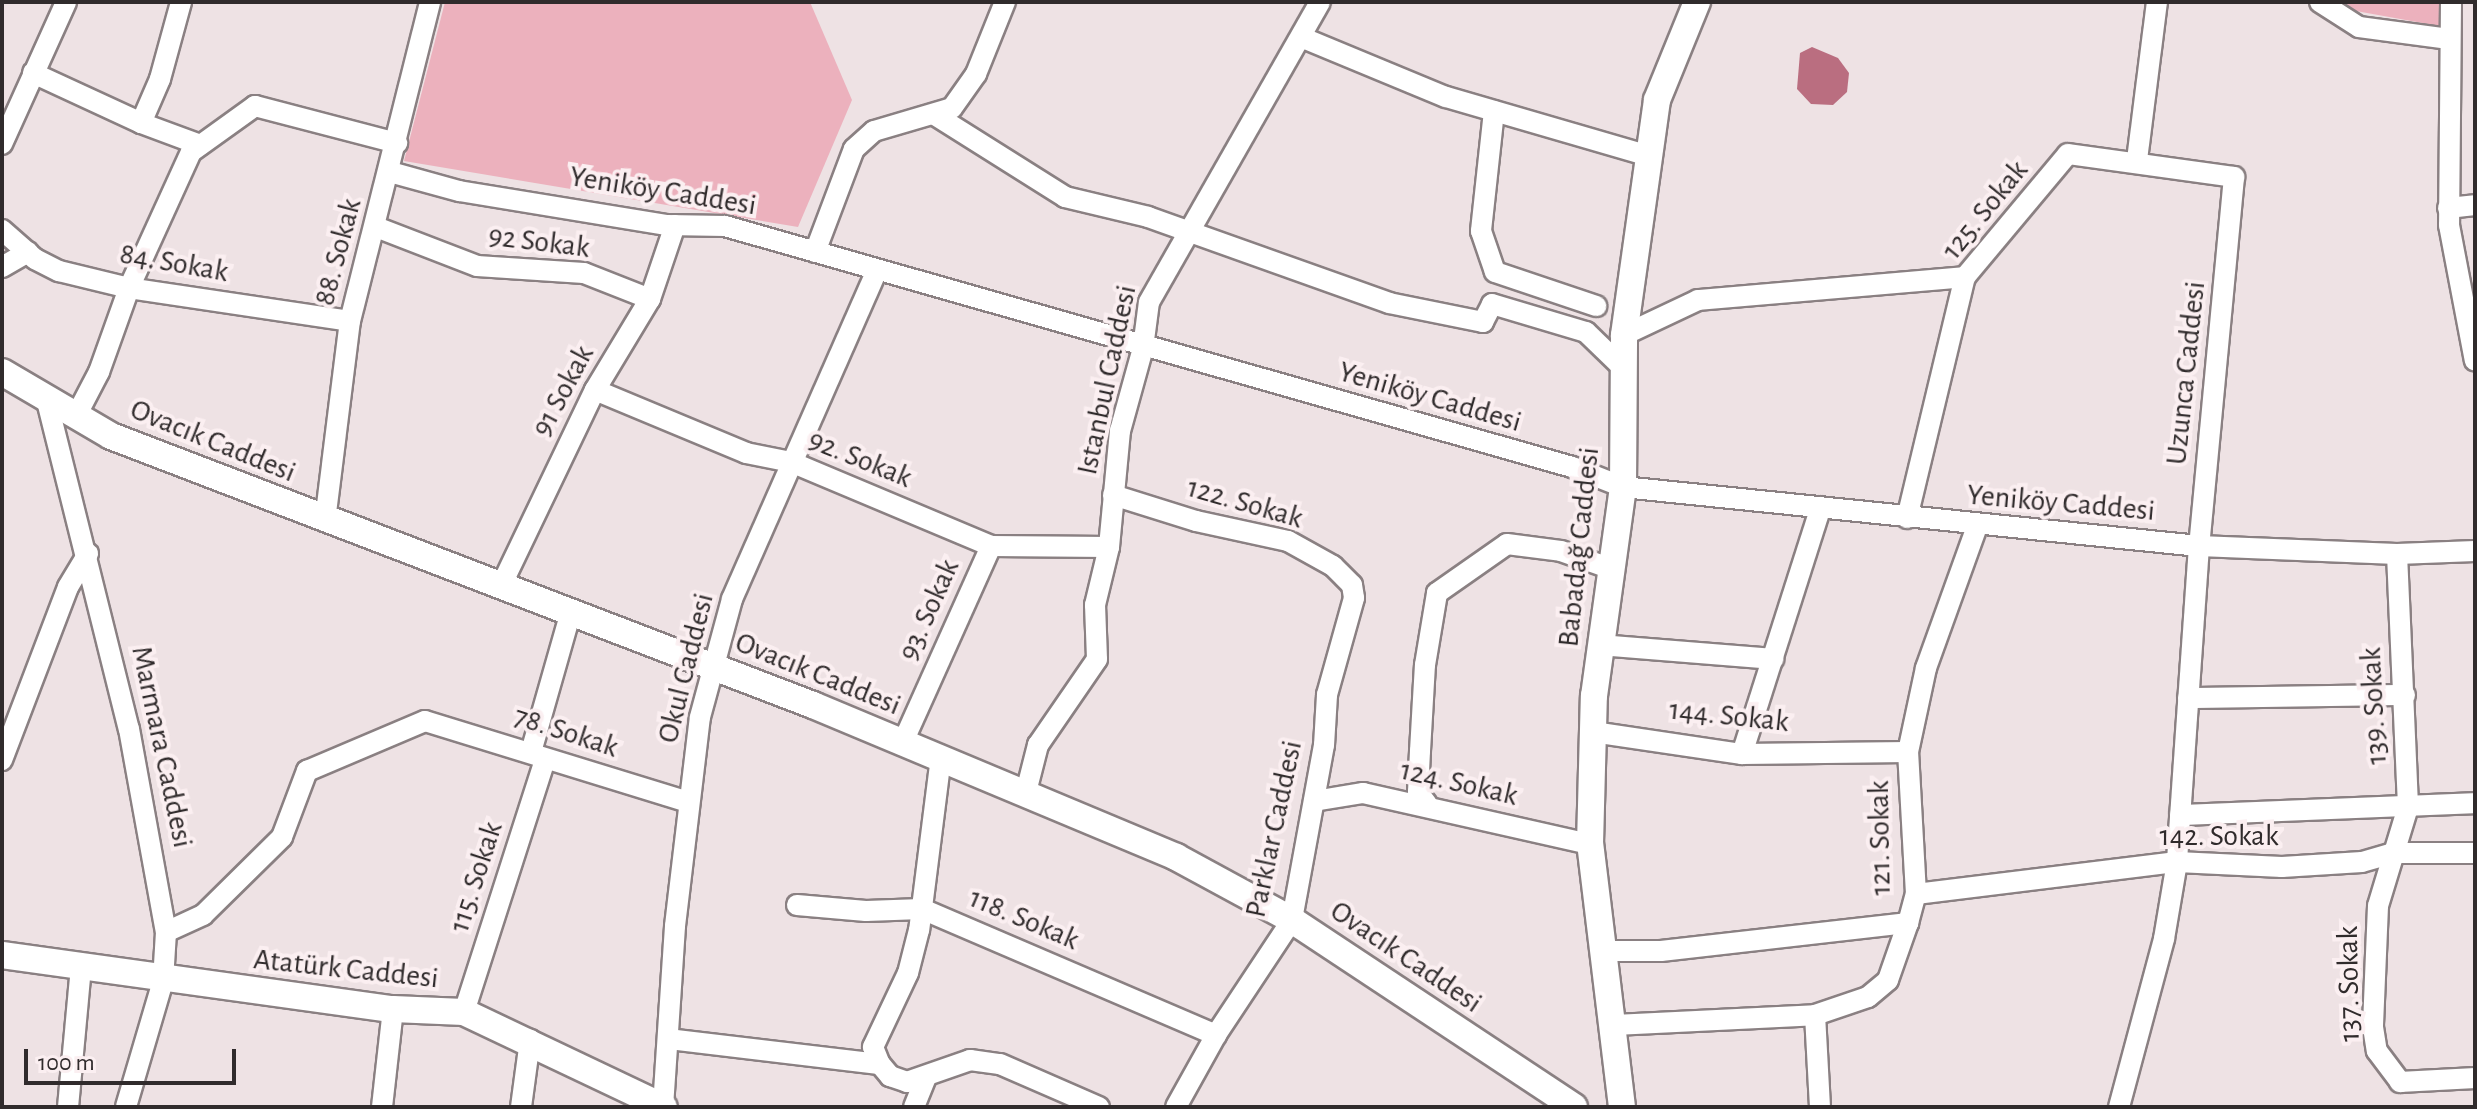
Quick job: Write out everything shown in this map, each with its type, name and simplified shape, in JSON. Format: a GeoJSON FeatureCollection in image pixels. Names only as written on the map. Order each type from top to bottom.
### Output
{"type":"FeatureCollection","features":[{"type":"Feature","properties":{"kind":"main road","name":"Babadağ Caddesi"},"geometry":{"type":"LineString","coordinates":[[1622,1107],[1590,844],[1593,732],[1609,568],[1623,487],[1624,335],[1649,156],[1657,100],[1697,2]]}},
{"type":"Feature","properties":{"kind":"main road","name":"Ovacık Caddesi"},"geometry":{"type":"LineString","coordinates":[[2,372],[111,436],[941,757],[1176,857],[1292,920],[1574,1107]]}},
{"type":"Feature","properties":{"kind":"main road","name":"Atatürk Caddesi"},"geometry":{"type":"LineString","coordinates":[[2,955],[163,981],[393,1009],[464,1012],[530,1040],[663,1107]]}},
{"type":"Feature","properties":{"kind":"street"},"geometry":{"type":"LineString","coordinates":[[2,144],[66,2]]}},
{"type":"Feature","properties":{"kind":"street"},"geometry":{"type":"LineString","coordinates":[[141,123],[160,79],[181,2]]}},
{"type":"Feature","properties":{"kind":"street","name":"88. Sokak"},"geometry":{"type":"LineString","coordinates":[[325,521],[350,321],[390,172],[430,2]]}},
{"type":"Feature","properties":{"kind":"street"},"geometry":{"type":"LineString","coordinates":[[815,252],[854,149],[874,131],[952,108],[976,74],[1005,2]]}},
{"type":"Feature","properties":{"kind":"street","name":"Istanbul Caddesi"},"geometry":{"type":"LineString","coordinates":[[1026,792],[1038,745],[1097,659],[1095,605],[1109,547],[1120,431],[1143,348],[1149,302],[1187,229],[1320,2]]}},
{"type":"Feature","properties":{"kind":"street"},"geometry":{"type":"LineString","coordinates":[[2137,160],[2157,2]]}},
{"type":"Feature","properties":{"kind":"street"},"geometry":{"type":"LineString","coordinates":[[2320,2],[2359,27],[2449,39]]}},
{"type":"Feature","properties":{"kind":"street"},"geometry":{"type":"LineString","coordinates":[[2451,2],[2448,208],[2475,361]]}},
{"type":"Feature","properties":{"kind":"street"},"geometry":{"type":"LineString","coordinates":[[1301,37],[1494,111],[1649,156]]}},
{"type":"Feature","properties":{"kind":"street"},"geometry":{"type":"LineString","coordinates":[[33,73],[141,123],[200,145]]}},
{"type":"Feature","properties":{"kind":"street"},"geometry":{"type":"LineString","coordinates":[[76,416],[99,372],[129,288],[191,152],[255,106],[397,143]]}},
{"type":"Feature","properties":{"kind":"street"},"geometry":{"type":"LineString","coordinates":[[1494,111],[1481,231],[1495,272],[1596,306]]}},
{"type":"Feature","properties":{"kind":"street"},"geometry":{"type":"LineString","coordinates":[[935,115],[1065,197],[1187,229],[1389,303],[1483,322],[1492,304],[1586,332],[1624,369]]}},
{"type":"Feature","properties":{"kind":"street","name":"125. Sokak"},"geometry":{"type":"LineString","coordinates":[[1907,518],[1965,277],[2068,154],[2137,160],[2234,177]]}},
{"type":"Feature","properties":{"kind":"street","name":"Yeniköy Caddesi"},"geometry":{"type":"LineString","coordinates":[[390,172],[459,191],[675,225],[725,226],[1143,348],[1572,467],[1623,487],[1977,526],[2199,546],[2397,554],[2475,551]]}},
{"type":"Feature","properties":{"kind":"street","name":"Uzunca Caddesi"},"geometry":{"type":"LineString","coordinates":[[2119,1107],[2164,939],[2177,862],[2199,546],[2234,177]]}},
{"type":"Feature","properties":{"kind":"street"},"geometry":{"type":"LineString","coordinates":[[2448,208],[2475,205]]}},
{"type":"Feature","properties":{"kind":"street","name":"91 Sokak"},"geometry":{"type":"LineString","coordinates":[[501,586],[595,390],[650,299],[675,225]]}},
{"type":"Feature","properties":{"kind":"street","name":"92 Sokak"},"geometry":{"type":"LineString","coordinates":[[376,227],[477,266],[584,273],[650,299]]}},
{"type":"Feature","properties":{"kind":"street","name":"84. Sokak"},"geometry":{"type":"LineString","coordinates":[[2,230],[28,252],[59,271],[129,288],[350,321]]}},
{"type":"Feature","properties":{"kind":"street"},"geometry":{"type":"LineString","coordinates":[[2,267],[28,252]]}},
{"type":"Feature","properties":{"kind":"street","name":"Okul Caddesi"},"geometry":{"type":"LineString","coordinates":[[663,1107],[688,802],[713,667],[732,599],[877,271]]}},
{"type":"Feature","properties":{"kind":"street"},"geometry":{"type":"LineString","coordinates":[[1624,335],[1698,300],[1965,277]]}},
{"type":"Feature","properties":{"kind":"street","name":"92. Sokak"},"geometry":{"type":"LineString","coordinates":[[595,390],[746,453],[791,462],[991,546],[1109,547]]}},
{"type":"Feature","properties":{"kind":"street","name":"Marmara Caddesi"},"geometry":{"type":"LineString","coordinates":[[47,401],[88,554],[129,729],[166,932],[163,981],[126,1107]]}},
{"type":"Feature","properties":{"kind":"street","name":"122. Sokak"},"geometry":{"type":"LineString","coordinates":[[1113,495],[1196,521],[1288,541],[1333,566],[1352,585]]}},
{"type":"Feature","properties":{"kind":"street"},"geometry":{"type":"LineString","coordinates":[[1742,754],[1821,507]]}},
{"type":"Feature","properties":{"kind":"street","name":"121. Sokak"},"geometry":{"type":"LineString","coordinates":[[1614,1025],[1815,1015],[1868,997],[1888,980],[1916,894],[1908,752],[1926,668],[1977,526]]}},
{"type":"Feature","properties":{"kind":"street"},"geometry":{"type":"LineString","coordinates":[[1427,804],[1418,792],[1425,665],[1437,593],[1507,544],[1561,551],[1609,568]]}},
{"type":"Feature","properties":{"kind":"street","name":"93. Sokak"},"geometry":{"type":"LineString","coordinates":[[903,742],[991,546]]}},
{"type":"Feature","properties":{"kind":"street"},"geometry":{"type":"LineString","coordinates":[[2,760],[68,587],[88,554]]}},
{"type":"Feature","properties":{"kind":"street","name":"139. Sokak"},"geometry":{"type":"LineString","coordinates":[[2394,853],[2408,807],[2397,554]]}},
{"type":"Feature","properties":{"kind":"street","name":"Parklar Caddesi"},"geometry":{"type":"LineString","coordinates":[[1176,1107],[1216,1035],[1292,920],[1314,801],[1327,695],[1336,654],[1349,626],[1352,585]]}},
{"type":"Feature","properties":{"kind":"street","name":"115. Sokak"},"geometry":{"type":"LineString","coordinates":[[464,1012],[538,756],[571,612]]}},
{"type":"Feature","properties":{"kind":"street"},"geometry":{"type":"LineString","coordinates":[[1600,645],[1773,659]]}},
{"type":"Feature","properties":{"kind":"street"},"geometry":{"type":"LineString","coordinates":[[2188,698],[2405,695]]}},
{"type":"Feature","properties":{"kind":"street","name":"78. Sokak"},"geometry":{"type":"LineString","coordinates":[[166,932],[203,915],[282,837],[307,771],[425,721],[688,802]]}},
{"type":"Feature","properties":{"kind":"street","name":"144. Sokak"},"geometry":{"type":"LineString","coordinates":[[1593,732],[1742,754],[1908,752]]}},
{"type":"Feature","properties":{"kind":"street"},"geometry":{"type":"LineString","coordinates":[[941,757],[922,909],[908,973],[873,1047],[880,1064],[890,1076],[907,1082],[970,1060],[1000,1064],[1099,1107]]}},
{"type":"Feature","properties":{"kind":"street","name":"124. Sokak"},"geometry":{"type":"LineString","coordinates":[[1314,801],[1363,793],[1427,804],[1590,844]]}},
{"type":"Feature","properties":{"kind":"street"},"geometry":{"type":"LineString","coordinates":[[2180,815],[2475,803]]}},
{"type":"Feature","properties":{"kind":"street","name":"142. Sokak"},"geometry":{"type":"LineString","coordinates":[[1916,894],[2177,862],[2282,867],[2362,862],[2394,853],[2475,853]]}},
{"type":"Feature","properties":{"kind":"street","name":"137. Sokak"},"geometry":{"type":"LineString","coordinates":[[2394,853],[2386,868],[2374,951],[2377,1051],[2400,1082],[2475,1078]]}},
{"type":"Feature","properties":{"kind":"street","name":"118. Sokak"},"geometry":{"type":"LineString","coordinates":[[797,905],[866,911],[922,909],[1216,1035]]}},
{"type":"Feature","properties":{"kind":"street"},"geometry":{"type":"LineString","coordinates":[[1603,951],[1661,951],[1908,923]]}},
{"type":"Feature","properties":{"kind":"street"},"geometry":{"type":"LineString","coordinates":[[68,1107],[81,968]]}},
{"type":"Feature","properties":{"kind":"street"},"geometry":{"type":"LineString","coordinates":[[382,1107],[393,1009]]}},
{"type":"Feature","properties":{"kind":"street"},"geometry":{"type":"LineString","coordinates":[[1815,1015],[1820,1107]]}},
{"type":"Feature","properties":{"kind":"street"},"geometry":{"type":"LineString","coordinates":[[669,1039],[880,1064]]}},
{"type":"Feature","properties":{"kind":"street"},"geometry":{"type":"LineString","coordinates":[[521,1107],[530,1040]]}},
{"type":"Feature","properties":{"kind":"street"},"geometry":{"type":"LineString","coordinates":[[914,1107],[926,1077]]}},
{"type":"Feature","properties":{"kind":"shaded area"},"geometry":{"type":"Polygon","coordinates":[[[445,2],[810,2],[852,100],[798,227],[404,161],[445,2]]]}},
{"type":"Feature","properties":{"kind":"shaded area"},"geometry":{"type":"Polygon","coordinates":[[[2344,2],[2441,2],[2439,26],[2356,11],[2344,2]]]}},
{"type":"Feature","properties":{"kind":"shaded area"},"geometry":{"type":"Polygon","coordinates":[[[1812,47],[1838,58],[1849,73],[1847,92],[1833,105],[1811,104],[1797,89],[1800,53],[1812,47]]]}}]}
